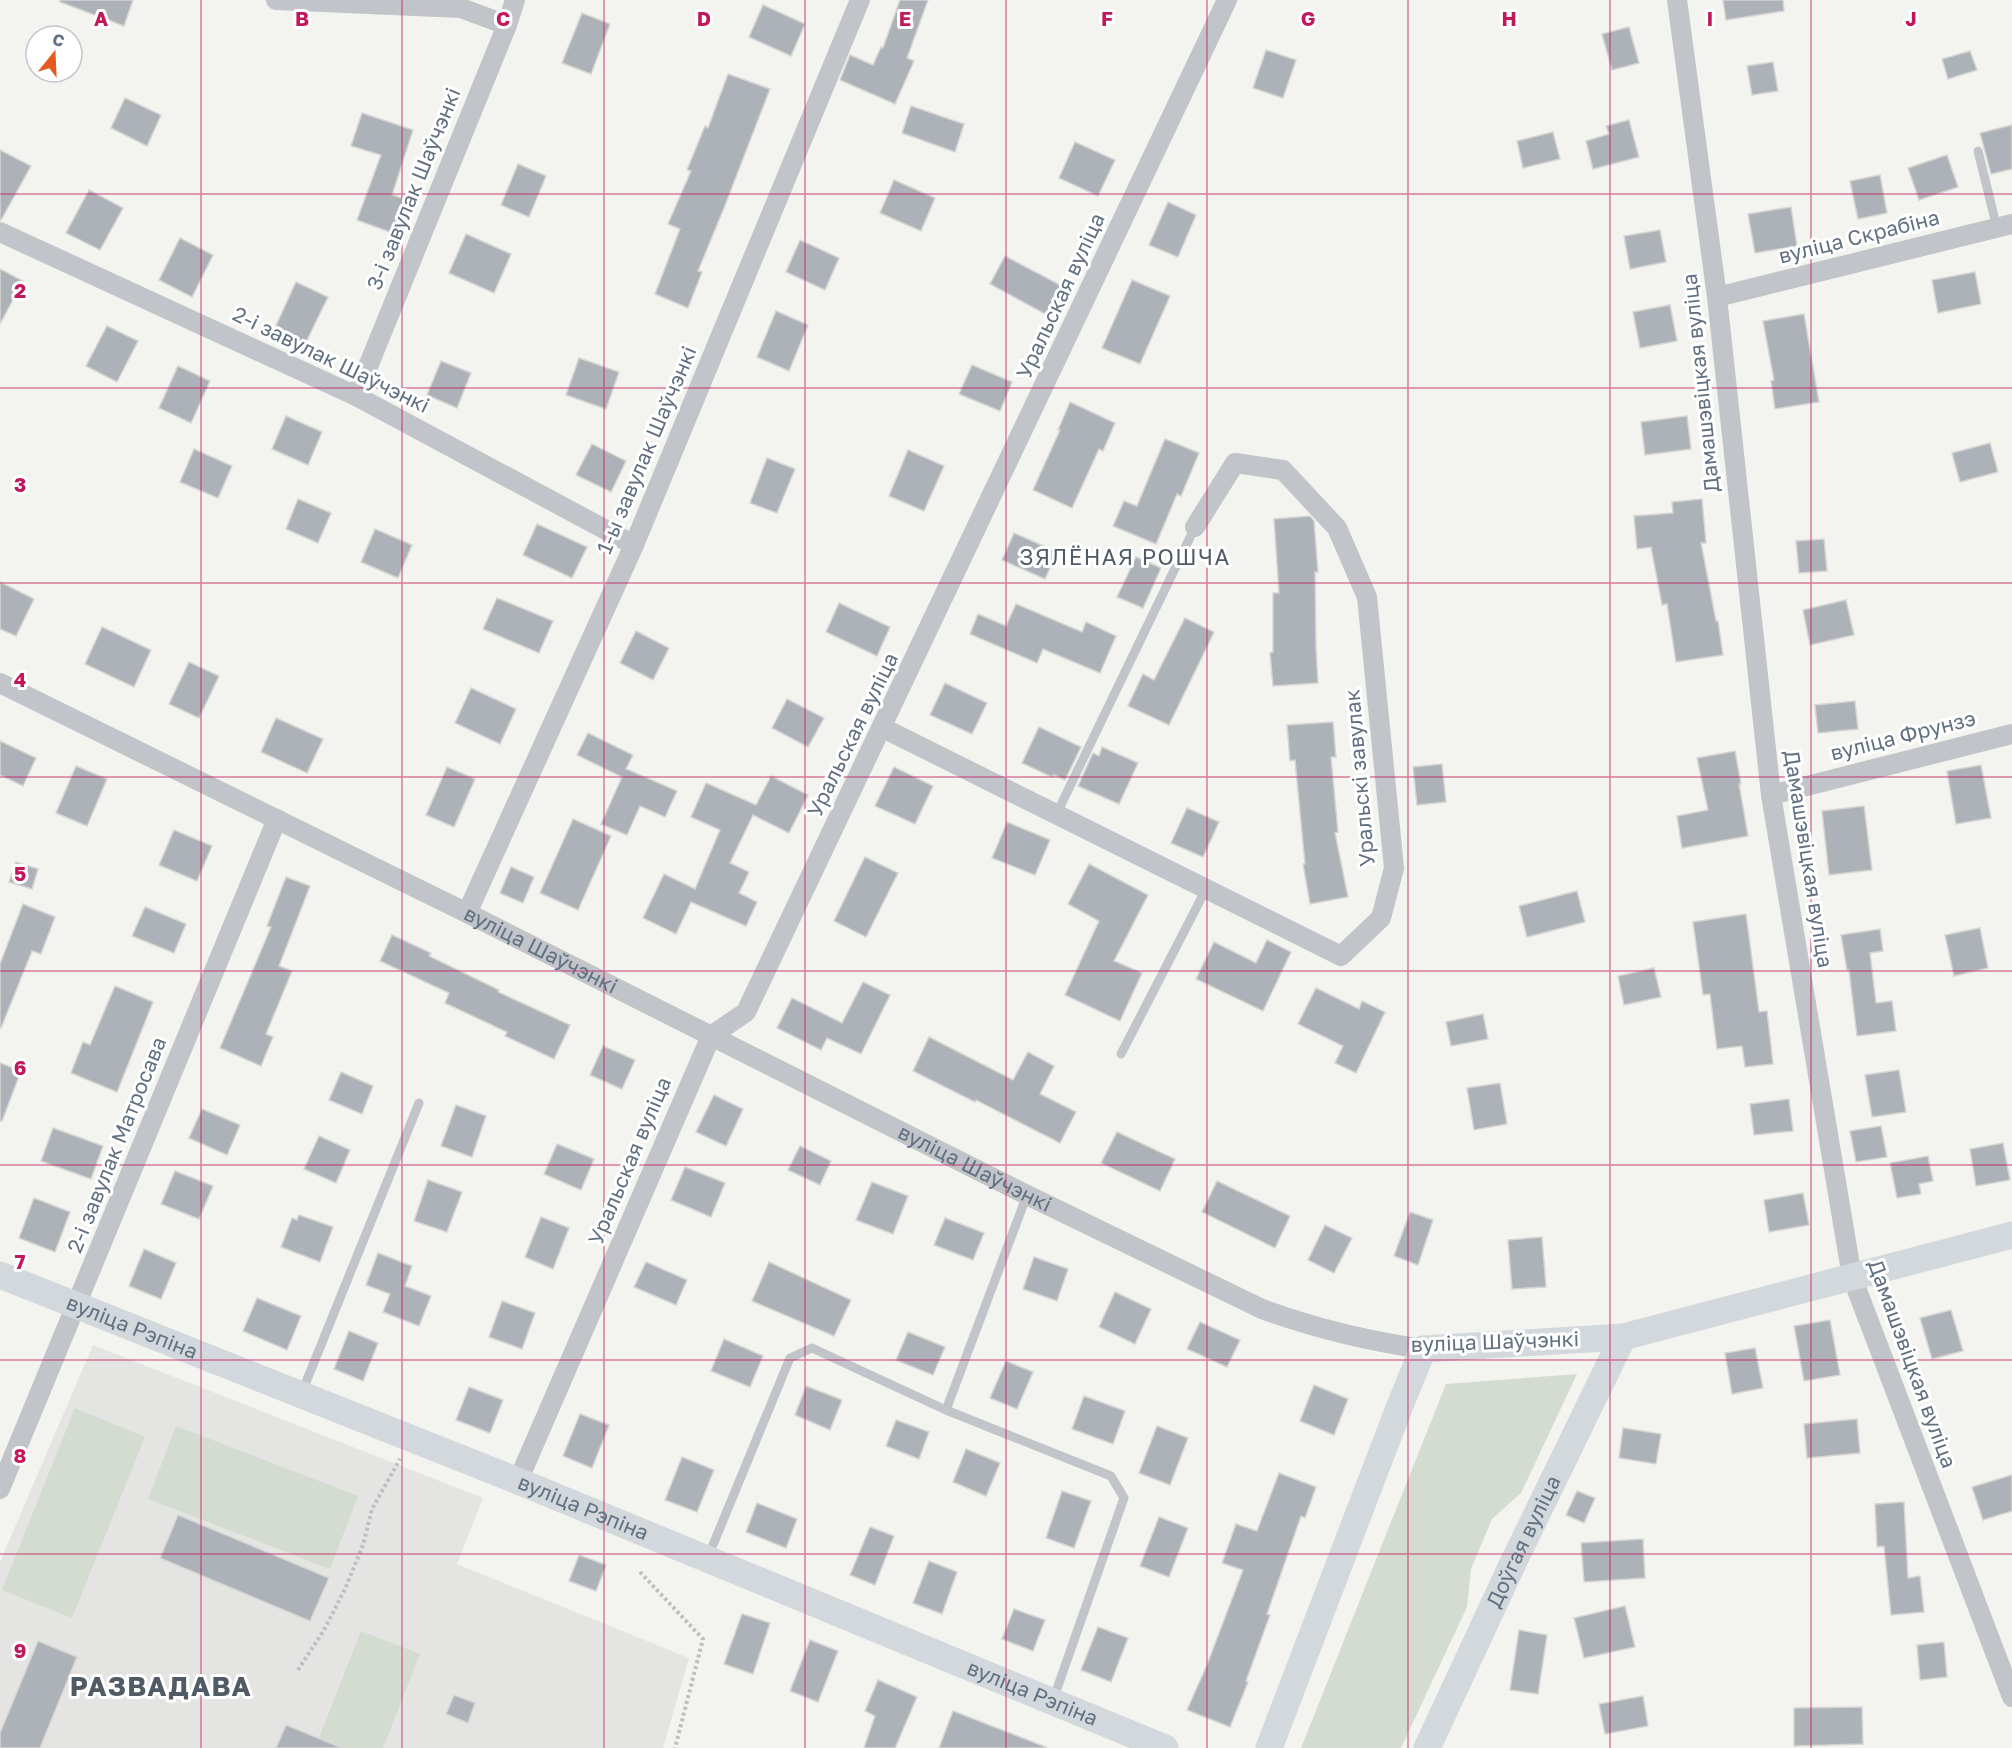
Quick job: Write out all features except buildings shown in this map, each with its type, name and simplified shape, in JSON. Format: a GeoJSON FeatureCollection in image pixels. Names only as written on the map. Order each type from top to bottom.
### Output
{"type":"FeatureCollection","features":[{"type":"Feature","properties":{"kind":"street"},"geometry":{"type":"LineString","coordinates":[[276,0],[461,8],[507,25]]}},
{"type":"Feature","properties":{"kind":"street","name":"3-і завулак Шаўчэнкі"},"geometry":{"type":"LineString","coordinates":[[356,396],[507,25],[515,0]]}},
{"type":"Feature","properties":{"kind":"street","name":"1-ы завулак Шаўчэнкі"},"geometry":{"type":"LineString","coordinates":[[467,913],[634,545],[860,0]]}},
{"type":"Feature","properties":{"kind":"street","name":"Уральская вуліца"},"geometry":{"type":"LineString","coordinates":[[518,1481],[711,1036],[746,1012],[883,728],[1227,0]]}},
{"type":"Feature","properties":{"kind":"street","name":"Дамашэвіцкая вуліца"},"geometry":{"type":"LineString","coordinates":[[1677,0],[1717,297],[1771,795],[1852,1277],[2006,1664],[2012,1697]]}},
{"type":"Feature","properties":{"kind":"street","name":"вуліца Скрабіна"},"geometry":{"type":"LineString","coordinates":[[1717,297],[2005,226]]}},
{"type":"Feature","properties":{"kind":"street","name":"2-і завулак Шаўчэнкі"},"geometry":{"type":"LineString","coordinates":[[0,232],[356,396],[634,545]]}},
{"type":"Feature","properties":{"kind":"street","name":"Уральскі завулак"},"geometry":{"type":"LineString","coordinates":[[883,728],[1341,956],[1381,918],[1394,868],[1367,597],[1337,528],[1283,470],[1235,463],[1195,527]]}},
{"type":"Feature","properties":{"kind":"street","name":"вуліца Шаўчэнкі"},"geometry":{"type":"LineString","coordinates":[[0,683],[467,913],[1027,1195],[1262,1309],[1299,1322],[1377,1342],[1424,1349],[1623,1337],[2012,1235]]}},
{"type":"Feature","properties":{"kind":"street","name":"вуліца Фрунзэ"},"geometry":{"type":"LineString","coordinates":[[1771,795],[2012,734]]}},
{"type":"Feature","properties":{"kind":"street","name":"2-і завулак Матросава"},"geometry":{"type":"LineString","coordinates":[[0,1489],[277,819]]}},
{"type":"Feature","properties":{"kind":"street","name":"вуліца Рэпіна"},"geometry":{"type":"LineString","coordinates":[[0,1275],[518,1481],[1165,1748]]}},
{"type":"Feature","properties":{"kind":"street","name":"Доўгая вуліца"},"geometry":{"type":"LineString","coordinates":[[1430,1747],[1513,1563],[1623,1337]]}},
{"type":"Feature","properties":{"kind":"street"},"geometry":{"type":"LineString","coordinates":[[1269,1748],[1399,1408],[1424,1349]]}},
{"type":"Feature","properties":{"kind":"lane"},"geometry":{"type":"LineString","coordinates":[[1978,151],[2005,226]]}},
{"type":"Feature","properties":{"kind":"lane"},"geometry":{"type":"LineString","coordinates":[[1056,815],[1195,527]]}},
{"type":"Feature","properties":{"kind":"lane"},"geometry":{"type":"LineString","coordinates":[[1121,1054],[1206,889]]}},
{"type":"Feature","properties":{"kind":"lane"},"geometry":{"type":"LineString","coordinates":[[301,1395],[419,1103]]}},
{"type":"Feature","properties":{"kind":"lane"},"geometry":{"type":"LineString","coordinates":[[946,1410],[1027,1195]]}},
{"type":"Feature","properties":{"kind":"lane"},"geometry":{"type":"LineString","coordinates":[[706,1559],[790,1358],[812,1348],[946,1410],[1111,1476],[1124,1498],[1052,1702]]}},
{"type":"Feature","properties":{"kind":"path"},"geometry":{"type":"LineString","coordinates":[[298,1670],[324,1630],[345,1589],[363,1545],[372,1509],[403,1453]]}},
{"type":"Feature","properties":{"kind":"path"},"geometry":{"type":"LineString","coordinates":[[640,1572],[703,1639],[675,1748]]}},
{"type":"Feature","properties":{"kind":"shaded area"},"geometry":{"type":"Polygon","coordinates":[[[93,1345],[483,1498],[457,1564],[689,1658],[663,1748],[0,1748],[0,1562],[93,1345]]]}},
{"type":"Feature","properties":{"kind":"shaded area"},"geometry":{"type":"Polygon","coordinates":[[[1577,1374],[1521,1493],[1492,1519],[1471,1569],[1467,1607],[1401,1748],[1301,1748],[1446,1384],[1577,1374]]]}},
{"type":"Feature","properties":{"kind":"shaded area"},"geometry":{"type":"Polygon","coordinates":[[[75,1408],[145,1437],[72,1618],[2,1590],[75,1408]]]}},
{"type":"Feature","properties":{"kind":"shaded area"},"geometry":{"type":"Polygon","coordinates":[[[176,1426],[358,1496],[330,1569],[148,1499],[176,1426]]]}},
{"type":"Feature","properties":{"kind":"shaded area"},"geometry":{"type":"Polygon","coordinates":[[[361,1631],[420,1654],[383,1748],[315,1748],[361,1631]]]}},
{"type":"Feature","properties":{"kind":"district","name":"ЗЯЛЁНАЯ РОШЧА"},"geometry":{"type":"Point","coordinates":[1125,557]}},
{"type":"Feature","properties":{"kind":"district","name":"РАЗВАДАВА"},"geometry":{"type":"Point","coordinates":[161,1687]}}]}
